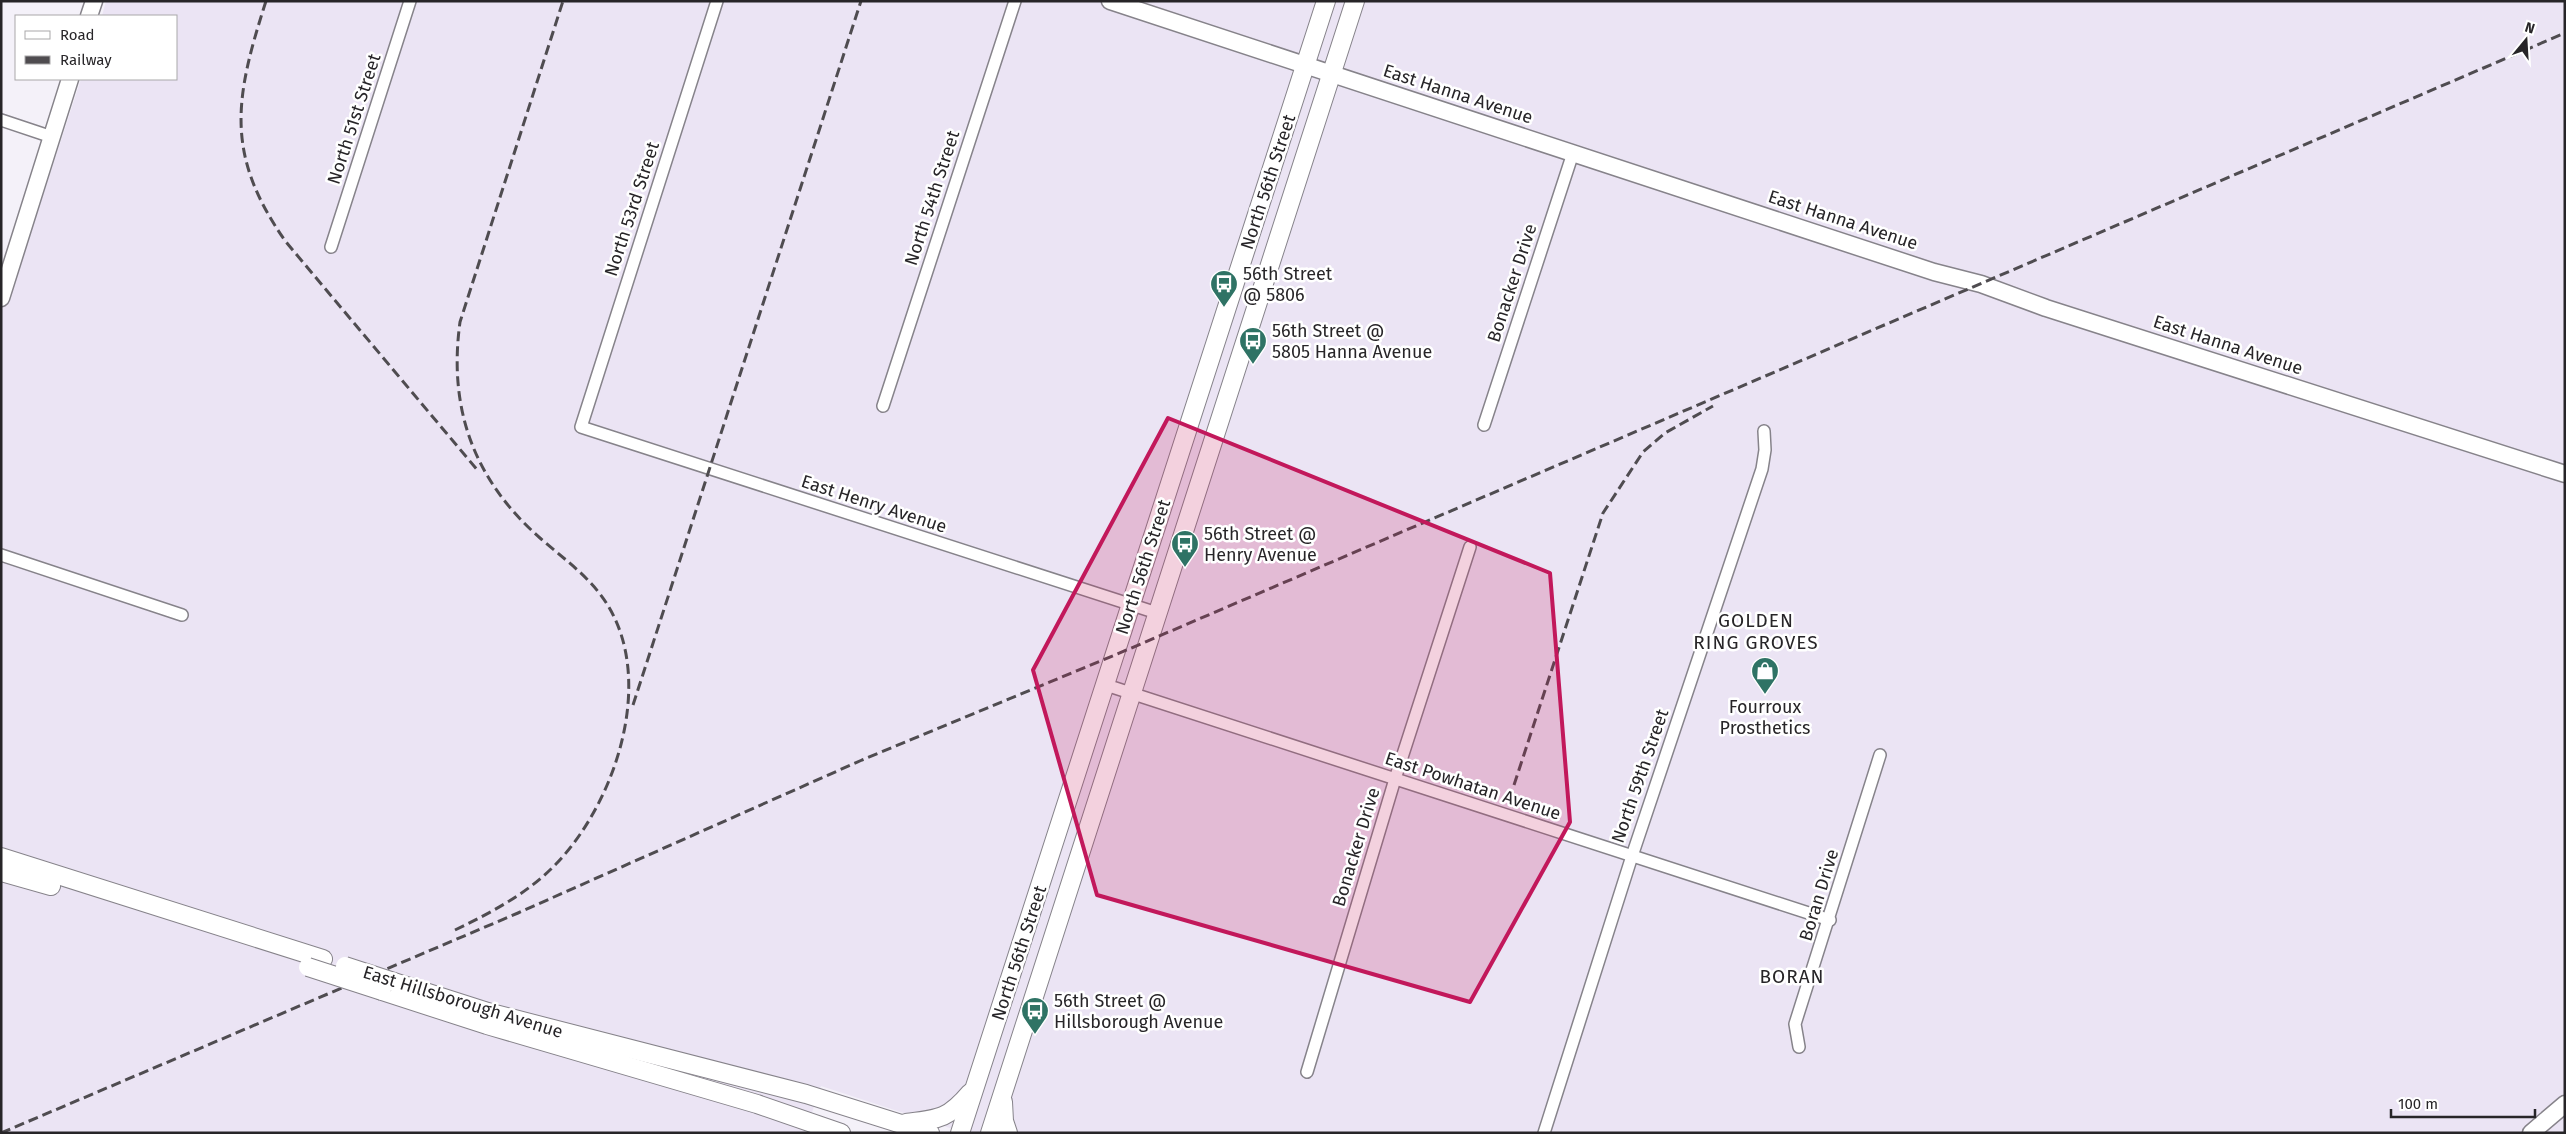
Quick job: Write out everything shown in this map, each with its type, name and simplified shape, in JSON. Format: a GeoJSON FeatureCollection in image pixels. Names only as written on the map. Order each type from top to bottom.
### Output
{"type":"FeatureCollection","features":[{"type":"Feature","properties":{"kind":"main road","name":"North 56th Street"},"geometry":{"type":"LineString","coordinates":[[960,1133],[1326,1]]}},
{"type":"Feature","properties":{"kind":"main road","name":"North 56th Street"},"geometry":{"type":"LineString","coordinates":[[990,1133],[1355,1]]}},
{"type":"Feature","properties":{"kind":"main road"},"geometry":{"type":"LineString","coordinates":[[1218,334],[1245,342]]}},
{"type":"Feature","properties":{"kind":"main road","name":"East Hillsborough Avenue"},"geometry":{"type":"LineString","coordinates":[[1,857],[388,986],[558,1032],[806,1094],[930,1133]]}},
{"type":"Feature","properties":{"kind":"main road","name":"East Hillsborough Avenue"},"geometry":{"type":"LineString","coordinates":[[1,872],[315,963]]}},
{"type":"Feature","properties":{"kind":"main road","name":"East Hillsborough Avenue"},"geometry":{"type":"LineString","coordinates":[[388,986],[487,1025],[757,1104],[841,1133]]}},
{"type":"Feature","properties":{"kind":"main road"},"geometry":{"type":"LineString","coordinates":[[902,1124],[942,1118],[955,1111],[975,1087]]}},
{"type":"Feature","properties":{"kind":"main road"},"geometry":{"type":"LineString","coordinates":[[1003,1093],[1004,1120],[1008,1133]]}},
{"type":"Feature","properties":{"kind":"street"},"geometry":{"type":"LineString","coordinates":[[89,15],[94,1]]}},
{"type":"Feature","properties":{"kind":"street","name":"North 51st Street"},"geometry":{"type":"LineString","coordinates":[[331,247],[410,1]]}},
{"type":"Feature","properties":{"kind":"street","name":"North 53rd Street"},"geometry":{"type":"LineString","coordinates":[[581,427],[717,1]]}},
{"type":"Feature","properties":{"kind":"street","name":"North 54th Street"},"geometry":{"type":"LineString","coordinates":[[882,406],[1015,1]]}},
{"type":"Feature","properties":{"kind":"street","name":"East Hanna Avenue"},"geometry":{"type":"LineString","coordinates":[[1110,1],[2565,474]]}},
{"type":"Feature","properties":{"kind":"street"},"geometry":{"type":"LineString","coordinates":[[1,298],[70,80]]}},
{"type":"Feature","properties":{"kind":"street"},"geometry":{"type":"LineString","coordinates":[[1,120],[52,137]]}},
{"type":"Feature","properties":{"kind":"street","name":"Bonacker Drive"},"geometry":{"type":"LineString","coordinates":[[1484,425],[1573,152]]}},
{"type":"Feature","properties":{"kind":"street","name":"East Henry Avenue"},"geometry":{"type":"LineString","coordinates":[[581,427],[1157,613]]}},
{"type":"Feature","properties":{"kind":"street","name":"North 59th Street"},"geometry":{"type":"LineString","coordinates":[[1544,1133],[1632,856],[1762,469],[1765,450],[1764,430]]}},
{"type":"Feature","properties":{"kind":"street","name":"Bonacker Drive"},"geometry":{"type":"LineString","coordinates":[[1307,1072],[1395,779],[1470,547]]}},
{"type":"Feature","properties":{"kind":"street"},"geometry":{"type":"LineString","coordinates":[[1,555],[182,616]]}},
{"type":"Feature","properties":{"kind":"street","name":"East Powhatan Avenue"},"geometry":{"type":"LineString","coordinates":[[1106,685],[1830,920]]}},
{"type":"Feature","properties":{"kind":"street","name":"Boran Drive"},"geometry":{"type":"LineString","coordinates":[[1799,1047],[1795,1024],[1830,920],[1880,755]]}},
{"type":"Feature","properties":{"kind":"street"},"geometry":{"type":"LineString","coordinates":[[2531,1133],[2565,1104]]}},
{"type":"Feature","properties":{"kind":"highlighted area"},"geometry":{"type":"Polygon","coordinates":[[[1168,418],[1550,573],[1570,822],[1470,1002],[1097,895],[1033,670],[1168,418]]]}},
{"type":"Feature","properties":{"kind":"shaded area"},"geometry":{"type":"Polygon","coordinates":[[[106,1],[2565,1],[2565,1133],[965,1133],[821,1086],[805,1133],[1,1133],[1,267],[18,272],[81,80],[178,80],[178,15],[102,15],[106,1]]]}},
{"type":"Feature","properties":{"kind":"railway"},"geometry":{"type":"LineString","coordinates":[[266,1],[247,67],[242,97],[241,125],[244,153],[252,181],[266,210],[286,242],[479,472]]}},
{"type":"Feature","properties":{"kind":"railway"},"geometry":{"type":"LineString","coordinates":[[455,930],[496,909],[521,893],[545,875],[577,839],[596,809],[611,775],[622,740],[628,704],[628,669],[621,635],[607,604],[593,585],[517,516],[498,492],[483,467],[471,441],[463,413],[458,384],[457,354],[460,322],[563,1]]}},
{"type":"Feature","properties":{"kind":"railway"},"geometry":{"type":"LineString","coordinates":[[633,705],[861,1]]}},
{"type":"Feature","properties":{"kind":"railway"},"geometry":{"type":"LineString","coordinates":[[1,1133],[518,913],[862,760],[1115,655],[2565,33]]}},
{"type":"Feature","properties":{"kind":"railway"},"geometry":{"type":"LineString","coordinates":[[1514,785],[1603,513],[1643,452],[1665,433],[1713,406]]}},
{"type":"Feature","properties":{"kind":"place","name":"56th Street @ 5806"},"geometry":{"type":"Point","coordinates":[1224,308]}},
{"type":"Feature","properties":{"kind":"place","name":"56th Street @ 5805 Hanna Avenue"},"geometry":{"type":"Point","coordinates":[1253,365]}},
{"type":"Feature","properties":{"kind":"place","name":"56th Street @ Henry Avenue"},"geometry":{"type":"Point","coordinates":[1185,568]}},
{"type":"Feature","properties":{"kind":"place","name":"Fourroux Prosthetics"},"geometry":{"type":"Point","coordinates":[1765,695]}},
{"type":"Feature","properties":{"kind":"place","name":"56th Street @ Hillsborough Avenue"},"geometry":{"type":"Point","coordinates":[1035,1035]}},
{"type":"Feature","properties":{"kind":"district","name":"GOLDEN RING GROVES"},"geometry":{"type":"Point","coordinates":[1756,631]}},
{"type":"Feature","properties":{"kind":"district","name":"BORAN"},"geometry":{"type":"Point","coordinates":[1792,976]}}]}
